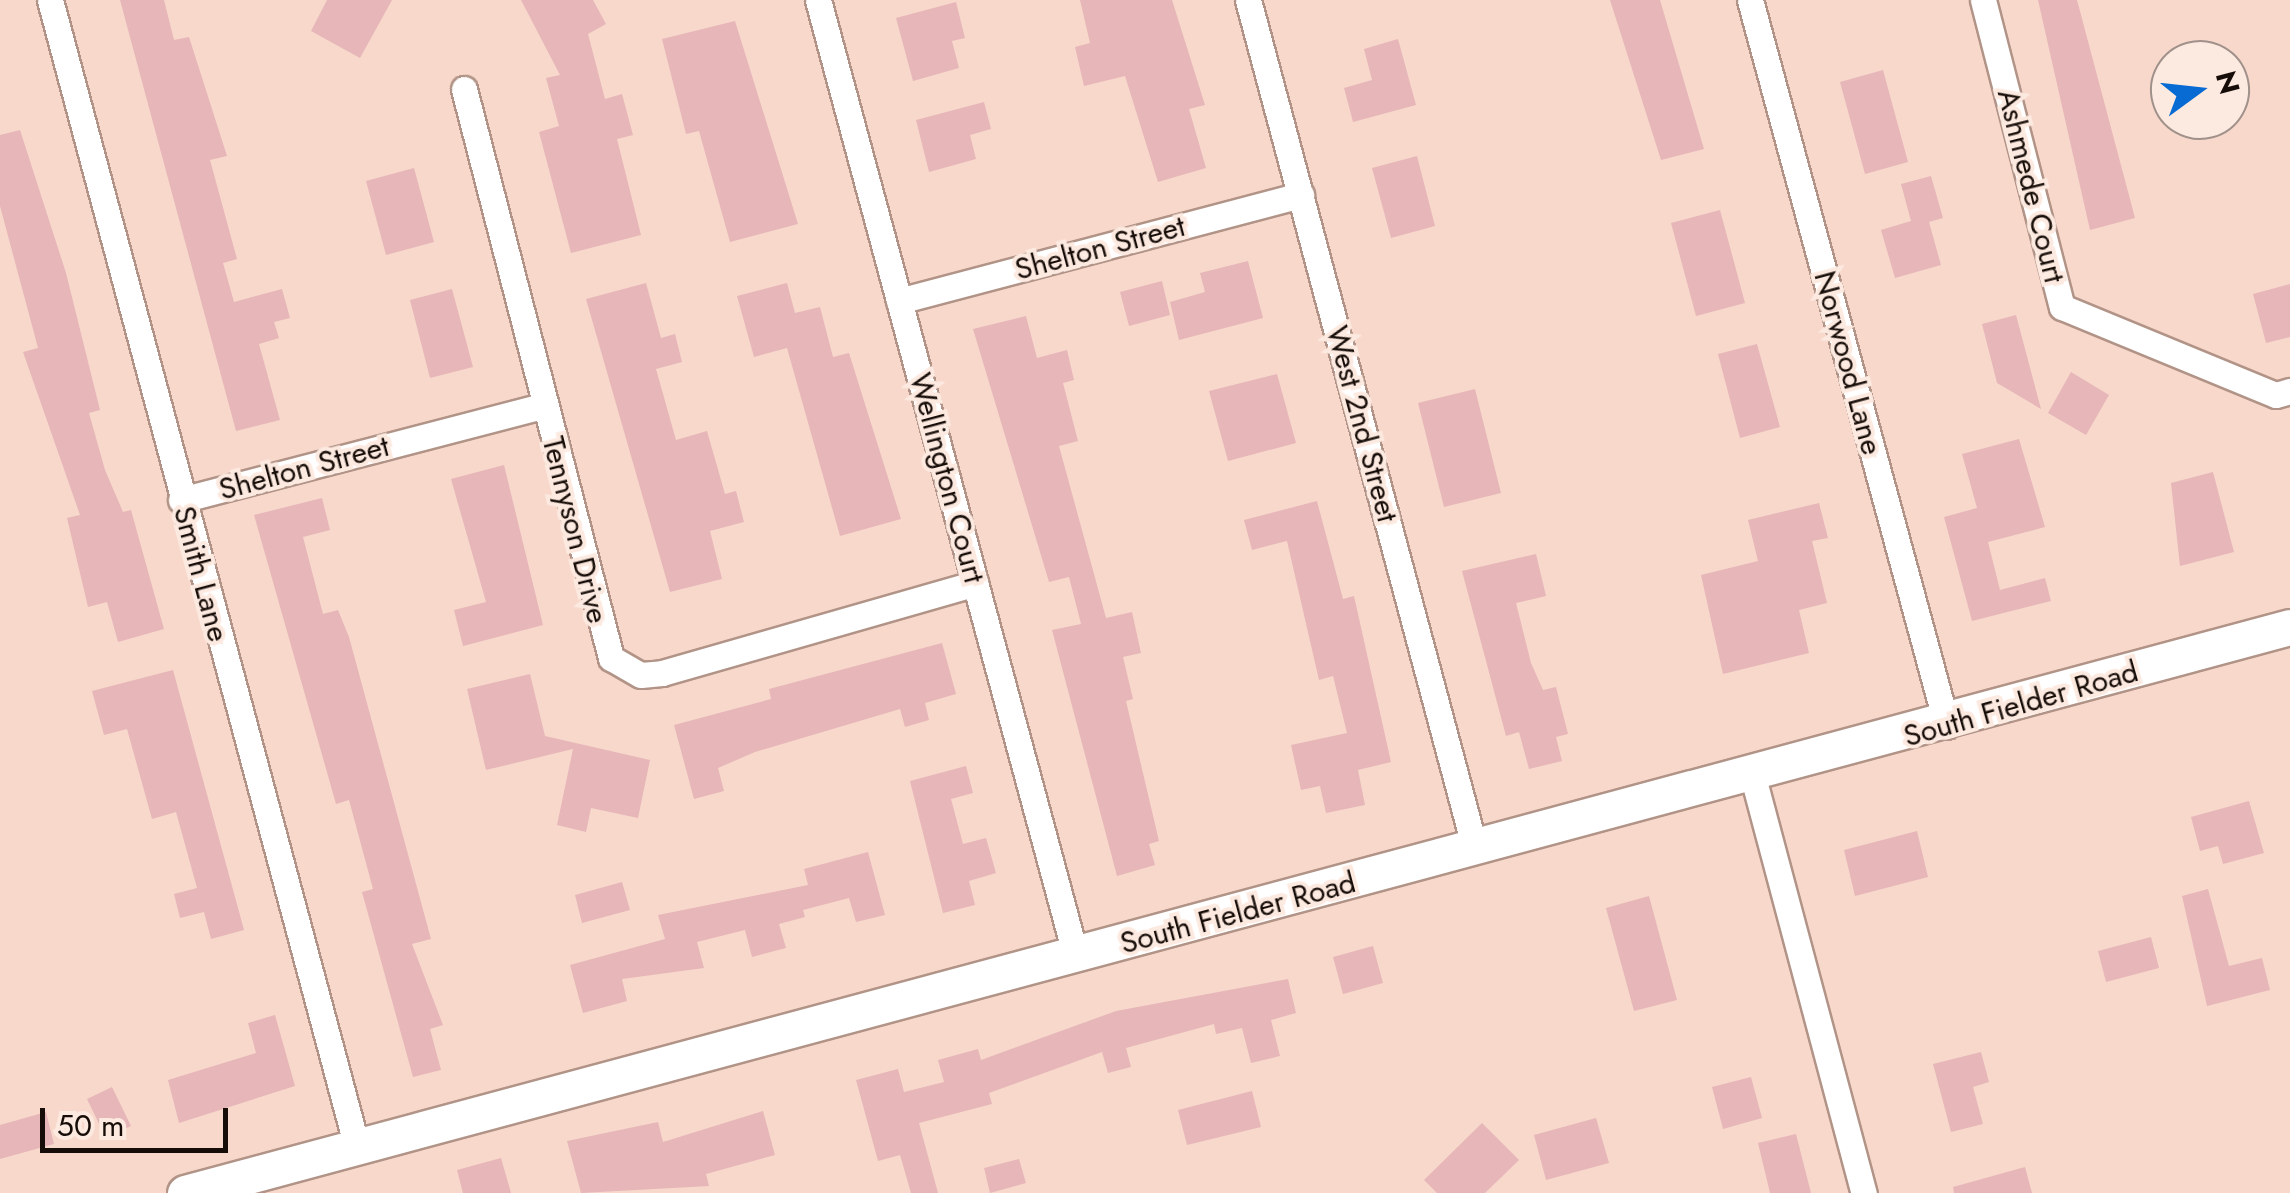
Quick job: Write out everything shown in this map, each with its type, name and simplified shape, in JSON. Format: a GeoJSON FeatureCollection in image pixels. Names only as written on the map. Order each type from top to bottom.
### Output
{"type":"FeatureCollection","features":[{"type":"Feature","properties":{"kind":"main road","name":"South Fielder Road"},"geometry":{"type":"LineString","coordinates":[[185,1193],[1947,726],[2290,626]]}},
{"type":"Feature","properties":{"kind":"street","name":"Smith Lane"},"geometry":{"type":"LineString","coordinates":[[50,0],[356,1148]]}},
{"type":"Feature","properties":{"kind":"street","name":"Wellington Court"},"geometry":{"type":"LineString","coordinates":[[818,0],[1076,957]]}},
{"type":"Feature","properties":{"kind":"street","name":"West 2nd Street"},"geometry":{"type":"LineString","coordinates":[[1248,0],[1476,849]]}},
{"type":"Feature","properties":{"kind":"street","name":"Norwood Lane"},"geometry":{"type":"LineString","coordinates":[[1750,0],[1947,726]]}},
{"type":"Feature","properties":{"kind":"street","name":"Ashmede Court"},"geometry":{"type":"LineString","coordinates":[[1983,0],[2062,307],[2276,395],[2290,391]]}},
{"type":"Feature","properties":{"kind":"street","name":"Tennyson Drive"},"geometry":{"type":"LineString","coordinates":[[464,89],[603,642],[640,674],[975,583]]}},
{"type":"Feature","properties":{"kind":"street","name":"Shelton Street"},"geometry":{"type":"LineString","coordinates":[[899,301],[1300,195]]}},
{"type":"Feature","properties":{"kind":"street","name":"Shelton Street"},"geometry":{"type":"LineString","coordinates":[[181,500],[543,406]]}},
{"type":"Feature","properties":{"kind":"street"},"geometry":{"type":"LineString","coordinates":[[1754,777],[1864,1193]]}},
{"type":"Feature","properties":{"kind":"building"},"geometry":{"type":"Polygon","coordinates":[[[120,0],[164,0],[174,40],[189,37],[227,156],[210,160],[237,259],[223,263],[234,302],[282,289],[290,318],[274,322],[279,338],[259,344],[280,420],[236,431],[120,0]]]}},
{"type":"Feature","properties":{"kind":"building"},"geometry":{"type":"Polygon","coordinates":[[[327,0],[392,0],[360,58],[311,31],[327,0]]]}},
{"type":"Feature","properties":{"kind":"building"},"geometry":{"type":"Polygon","coordinates":[[[521,0],[593,0],[606,24],[588,34],[605,99],[622,94],[633,135],[617,139],[641,235],[571,253],[539,132],[559,126],[546,78],[560,75],[521,0]]]}},
{"type":"Feature","properties":{"kind":"building"},"geometry":{"type":"Polygon","coordinates":[[[1080,0],[1172,0],[1205,105],[1189,109],[1206,168],[1158,182],[1125,76],[1084,86],[1075,47],[1090,43],[1080,0]]]}},
{"type":"Feature","properties":{"kind":"building"},"geometry":{"type":"Polygon","coordinates":[[[1610,0],[1660,0],[1704,149],[1661,160],[1610,0]]]}},
{"type":"Feature","properties":{"kind":"building"},"geometry":{"type":"Polygon","coordinates":[[[2038,0],[2077,0],[2135,218],[2090,230],[2038,0]]]}},
{"type":"Feature","properties":{"kind":"building"},"geometry":{"type":"Polygon","coordinates":[[[956,2],[965,38],[952,41],[959,68],[913,81],[896,18],[956,2]]]}},
{"type":"Feature","properties":{"kind":"building"},"geometry":{"type":"Polygon","coordinates":[[[735,21],[798,224],[730,242],[699,131],[686,134],[662,39],[735,21]]]}},
{"type":"Feature","properties":{"kind":"building"},"geometry":{"type":"Polygon","coordinates":[[[1398,39],[1416,105],[1353,122],[1344,88],[1372,80],[1364,49],[1398,39]]]}},
{"type":"Feature","properties":{"kind":"building"},"geometry":{"type":"Polygon","coordinates":[[[1883,70],[1908,162],[1865,174],[1840,82],[1883,70]]]}},
{"type":"Feature","properties":{"kind":"building"},"geometry":{"type":"Polygon","coordinates":[[[984,102],[991,129],[970,135],[976,159],[929,172],[916,120],[984,102]]]}},
{"type":"Feature","properties":{"kind":"building"},"geometry":{"type":"Polygon","coordinates":[[[20,130],[66,273],[100,410],[89,413],[105,470],[123,512],[131,510],[164,629],[118,642],[107,602],[88,607],[67,518],[80,515],[23,352],[38,348],[0,206],[0,135],[20,130]]]}},
{"type":"Feature","properties":{"kind":"building"},"geometry":{"type":"Polygon","coordinates":[[[1417,156],[1435,226],[1391,238],[1372,168],[1417,156]]]}},
{"type":"Feature","properties":{"kind":"building"},"geometry":{"type":"Polygon","coordinates":[[[414,168],[434,242],[386,255],[366,181],[414,168]]]}},
{"type":"Feature","properties":{"kind":"building"},"geometry":{"type":"Polygon","coordinates":[[[1931,176],[1943,218],[1929,222],[1941,265],[1895,278],[1881,230],[1911,221],[1901,184],[1931,176]]]}},
{"type":"Feature","properties":{"kind":"building"},"geometry":{"type":"Polygon","coordinates":[[[1720,210],[1745,303],[1696,316],[1671,223],[1720,210]]]}},
{"type":"Feature","properties":{"kind":"building"},"geometry":{"type":"Polygon","coordinates":[[[1248,261],[1263,318],[1179,340],[1170,302],[1205,292],[1200,273],[1248,261]]]}},
{"type":"Feature","properties":{"kind":"building"},"geometry":{"type":"Polygon","coordinates":[[[1162,281],[1170,315],[1129,326],[1120,292],[1162,281]]]}},
{"type":"Feature","properties":{"kind":"building"},"geometry":{"type":"Polygon","coordinates":[[[646,283],[661,338],[675,334],[682,362],[656,369],[676,440],[707,431],[725,494],[736,491],[744,522],[710,531],[722,579],[670,592],[586,299],[646,283]]]}},
{"type":"Feature","properties":{"kind":"building"},"geometry":{"type":"Polygon","coordinates":[[[787,283],[795,313],[820,307],[833,357],[849,353],[901,519],[840,536],[787,348],[754,357],[737,296],[787,283]]]}},
{"type":"Feature","properties":{"kind":"building"},"geometry":{"type":"Polygon","coordinates":[[[2290,284],[2290,337],[2266,343],[2253,294],[2290,284]]]}},
{"type":"Feature","properties":{"kind":"building"},"geometry":{"type":"Polygon","coordinates":[[[452,289],[473,367],[430,378],[410,300],[452,289]]]}},
{"type":"Feature","properties":{"kind":"building"},"geometry":{"type":"Polygon","coordinates":[[[2016,315],[2041,409],[1997,383],[1982,324],[2016,315]]]}},
{"type":"Feature","properties":{"kind":"building"},"geometry":{"type":"Polygon","coordinates":[[[1026,316],[1037,358],[1067,350],[1074,380],[1063,383],[1078,441],[1059,446],[1106,618],[1132,612],[1141,653],[1123,657],[1133,699],[1126,701],[1159,841],[1149,844],[1155,865],[1117,876],[1052,630],[1081,624],[1069,577],[1049,582],[973,329],[1026,316]]]}},
{"type":"Feature","properties":{"kind":"building"},"geometry":{"type":"Polygon","coordinates":[[[1757,344],[1780,427],[1740,438],[1718,354],[1757,344]]]}},
{"type":"Feature","properties":{"kind":"building"},"geometry":{"type":"Polygon","coordinates":[[[2071,372],[2109,395],[2086,435],[2048,413],[2071,372]]]}},
{"type":"Feature","properties":{"kind":"building"},"geometry":{"type":"Polygon","coordinates":[[[1277,374],[1296,443],[1228,461],[1209,391],[1277,374]]]}},
{"type":"Feature","properties":{"kind":"building"},"geometry":{"type":"Polygon","coordinates":[[[1475,389],[1501,493],[1444,507],[1418,403],[1475,389]]]}},
{"type":"Feature","properties":{"kind":"building"},"geometry":{"type":"Polygon","coordinates":[[[2019,439],[2045,527],[1988,542],[2000,590],[2045,578],[2051,601],[1972,621],[1944,517],[1977,508],[1962,454],[2019,439]]]}},
{"type":"Feature","properties":{"kind":"building"},"geometry":{"type":"Polygon","coordinates":[[[504,465],[543,625],[463,646],[454,610],[486,602],[451,479],[504,465]]]}},
{"type":"Feature","properties":{"kind":"building"},"geometry":{"type":"Polygon","coordinates":[[[2213,472],[2234,552],[2180,566],[2171,483],[2213,472]]]}},
{"type":"Feature","properties":{"kind":"building"},"geometry":{"type":"Polygon","coordinates":[[[322,498],[330,530],[303,537],[323,614],[338,610],[349,637],[431,939],[412,944],[443,1025],[430,1029],[441,1070],[413,1077],[362,892],[373,889],[349,800],[336,804],[254,515],[322,498]]]}},
{"type":"Feature","properties":{"kind":"building"},"geometry":{"type":"Polygon","coordinates":[[[1317,501],[1343,599],[1354,596],[1391,762],[1358,770],[1365,805],[1326,813],[1320,786],[1301,790],[1291,745],[1347,733],[1333,676],[1319,680],[1287,541],[1252,550],[1244,520],[1317,501]]]}},
{"type":"Feature","properties":{"kind":"building"},"geometry":{"type":"Polygon","coordinates":[[[1819,503],[1828,538],[1812,541],[1827,603],[1799,610],[1809,653],[1723,674],[1701,575],[1758,561],[1748,520],[1819,503]]]}},
{"type":"Feature","properties":{"kind":"building"},"geometry":{"type":"Polygon","coordinates":[[[1536,554],[1546,596],[1516,603],[1531,663],[1543,690],[1556,687],[1568,734],[1556,737],[1562,761],[1529,769],[1519,732],[1506,736],[1462,571],[1536,554]]]}},
{"type":"Feature","properties":{"kind":"building"},"geometry":{"type":"Polygon","coordinates":[[[942,643],[956,694],[925,703],[929,720],[905,727],[900,709],[755,752],[718,768],[724,791],[694,799],[674,725],[771,699],[769,689],[942,643]]]}},
{"type":"Feature","properties":{"kind":"building"},"geometry":{"type":"Polygon","coordinates":[[[173,670],[244,930],[211,939],[204,912],[180,918],[174,894],[197,888],[176,812],[152,819],[127,729],[104,735],[92,691],[173,670]]]}},
{"type":"Feature","properties":{"kind":"building"},"geometry":{"type":"Polygon","coordinates":[[[530,674],[545,736],[650,760],[638,818],[591,808],[586,832],[557,825],[573,749],[486,770],[467,689],[530,674]]]}},
{"type":"Feature","properties":{"kind":"building"},"geometry":{"type":"Polygon","coordinates":[[[966,766],[973,793],[951,799],[963,844],[986,838],[996,873],[969,881],[975,905],[943,913],[910,781],[966,766]]]}},
{"type":"Feature","properties":{"kind":"building"},"geometry":{"type":"Polygon","coordinates":[[[2249,801],[2264,853],[2223,864],[2218,846],[2200,851],[2191,817],[2249,801]]]}},
{"type":"Feature","properties":{"kind":"building"},"geometry":{"type":"Polygon","coordinates":[[[1917,831],[1928,877],[1855,896],[1844,850],[1917,831]]]}},
{"type":"Feature","properties":{"kind":"building"},"geometry":{"type":"Polygon","coordinates":[[[868,852],[885,915],[856,922],[849,898],[803,910],[805,917],[779,924],[786,948],[752,957],[745,930],[697,942],[704,968],[622,979],[627,1001],[583,1013],[570,965],[665,939],[658,915],[808,885],[804,869],[868,852]]]}},
{"type":"Feature","properties":{"kind":"building"},"geometry":{"type":"Polygon","coordinates":[[[622,882],[630,910],[582,923],[575,895],[622,882]]]}},
{"type":"Feature","properties":{"kind":"building"},"geometry":{"type":"Polygon","coordinates":[[[2208,889],[2229,966],[2262,958],[2270,990],[2207,1006],[2182,896],[2208,889]]]}},
{"type":"Feature","properties":{"kind":"building"},"geometry":{"type":"Polygon","coordinates":[[[1649,896],[1677,1000],[1634,1011],[1606,908],[1649,896]]]}},
{"type":"Feature","properties":{"kind":"building"},"geometry":{"type":"Polygon","coordinates":[[[2151,937],[2159,968],[2106,982],[2098,951],[2151,937]]]}},
{"type":"Feature","properties":{"kind":"building"},"geometry":{"type":"Polygon","coordinates":[[[1373,946],[1383,983],[1343,994],[1333,957],[1373,946]]]}},
{"type":"Feature","properties":{"kind":"building"},"geometry":{"type":"Polygon","coordinates":[[[1288,979],[1296,1013],[1271,1020],[1280,1056],[1251,1063],[1242,1028],[1216,1034],[1214,1024],[1126,1048],[1131,1067],[1108,1073],[1102,1052],[989,1093],[992,1104],[919,1123],[938,1193],[911,1193],[900,1155],[878,1161],[856,1080],[898,1069],[904,1092],[944,1082],[938,1060],[978,1049],[981,1060],[1116,1011],[1288,979]]]}},
{"type":"Feature","properties":{"kind":"building"},"geometry":{"type":"Polygon","coordinates":[[[275,1015],[295,1086],[179,1123],[168,1080],[256,1053],[248,1023],[275,1015]]]}},
{"type":"Feature","properties":{"kind":"building"},"geometry":{"type":"Polygon","coordinates":[[[1981,1052],[1989,1082],[1973,1087],[1983,1124],[1951,1132],[1933,1064],[1981,1052]]]}},
{"type":"Feature","properties":{"kind":"building"},"geometry":{"type":"Polygon","coordinates":[[[1751,1077],[1762,1118],[1723,1129],[1712,1087],[1751,1077]]]}},
{"type":"Feature","properties":{"kind":"building"},"geometry":{"type":"Polygon","coordinates":[[[112,1087],[131,1126],[106,1138],[87,1099],[112,1087]]]}},
{"type":"Feature","properties":{"kind":"building"},"geometry":{"type":"Polygon","coordinates":[[[1252,1091],[1261,1127],[1187,1145],[1178,1110],[1252,1091]]]}},
{"type":"Feature","properties":{"kind":"building"},"geometry":{"type":"Polygon","coordinates":[[[763,1111],[775,1155],[706,1174],[709,1186],[581,1193],[567,1141],[658,1122],[663,1142],[763,1111]]]}},
{"type":"Feature","properties":{"kind":"building"},"geometry":{"type":"Polygon","coordinates":[[[46,1112],[54,1144],[0,1159],[0,1125],[46,1112]]]}},
{"type":"Feature","properties":{"kind":"building"},"geometry":{"type":"Polygon","coordinates":[[[1596,1118],[1609,1163],[1546,1180],[1534,1135],[1596,1118]]]}},
{"type":"Feature","properties":{"kind":"building"},"geometry":{"type":"Polygon","coordinates":[[[1482,1123],[1519,1160],[1485,1193],[1437,1193],[1424,1180],[1482,1123]]]}},
{"type":"Feature","properties":{"kind":"building"},"geometry":{"type":"Polygon","coordinates":[[[1796,1134],[1811,1193],[1770,1193],[1758,1143],[1796,1134]]]}},
{"type":"Feature","properties":{"kind":"building"},"geometry":{"type":"Polygon","coordinates":[[[501,1158],[511,1193],[463,1193],[457,1170],[501,1158]]]}},
{"type":"Feature","properties":{"kind":"building"},"geometry":{"type":"Polygon","coordinates":[[[1019,1159],[1026,1183],[990,1193],[984,1168],[1019,1159]]]}},
{"type":"Feature","properties":{"kind":"building"},"geometry":{"type":"Polygon","coordinates":[[[2025,1167],[2032,1193],[1954,1193],[1953,1187],[2025,1167]]]}}]}
